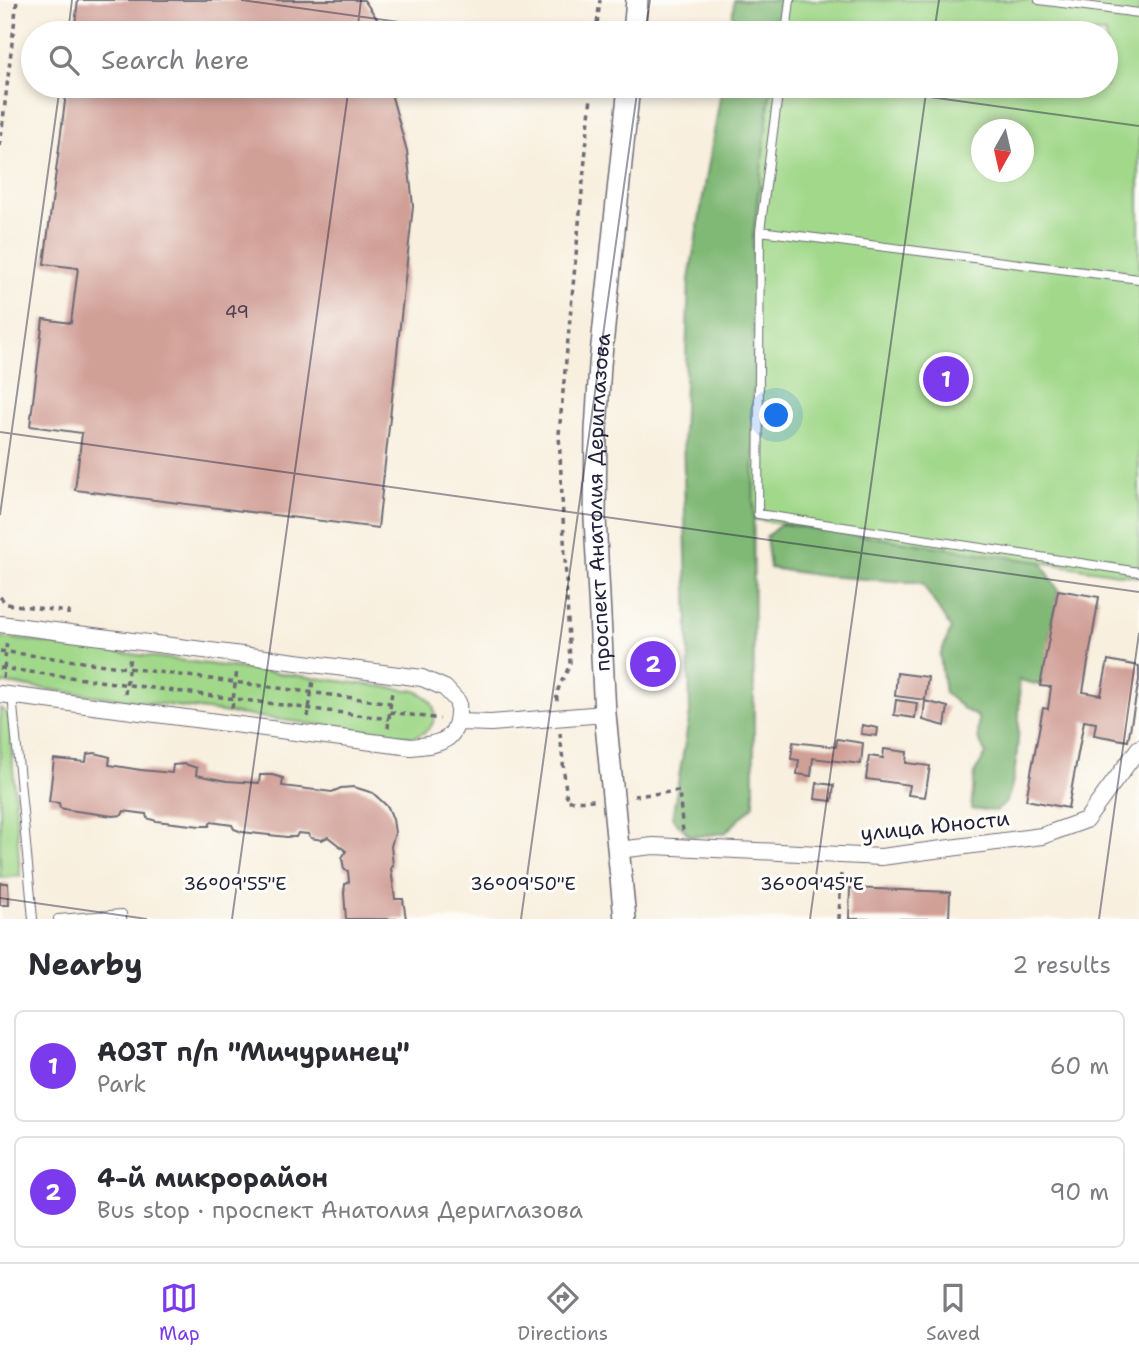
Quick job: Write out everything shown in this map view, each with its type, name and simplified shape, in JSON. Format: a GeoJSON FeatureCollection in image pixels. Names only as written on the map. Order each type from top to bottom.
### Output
{"type":"FeatureCollection","features":[{"type":"Feature","properties":{"kind":"main road"},"geometry":{"type":"LineString","coordinates":[[635,21],[637,0]]}},
{"type":"Feature","properties":{"kind":"main road","name":"проспект Анатолия Дериглазова"},"geometry":{"type":"LineString","coordinates":[[625,919],[605,714],[595,518],[600,365],[628,98]]}},
{"type":"Feature","properties":{"kind":"street"},"geometry":{"type":"LineString","coordinates":[[5,625],[422,678],[445,688],[458,702],[459,722],[450,737],[434,745],[411,747],[5,694]]}},
{"type":"Feature","properties":{"kind":"street"},"geometry":{"type":"LineString","coordinates":[[459,722],[491,723],[605,714]]}},
{"type":"Feature","properties":{"kind":"street","name":"улица Юности"},"geometry":{"type":"LineString","coordinates":[[617,850],[654,846],[881,857],[1042,836],[1086,820],[1139,748]]}},
{"type":"Feature","properties":{"kind":"lane"},"geometry":{"type":"LineString","coordinates":[[787,21],[790,0]]}},
{"type":"Feature","properties":{"kind":"lane"},"geometry":{"type":"LineString","coordinates":[[1039,0],[1139,13]]}},
{"type":"Feature","properties":{"kind":"lane"},"geometry":{"type":"LineString","coordinates":[[777,98],[760,231],[758,514],[1139,572]]}},
{"type":"Feature","properties":{"kind":"lane"},"geometry":{"type":"LineString","coordinates":[[760,231],[1139,279]]}},
{"type":"Feature","properties":{"kind":"lane"},"geometry":{"type":"LineString","coordinates":[[5,694],[33,919]]}},
{"type":"Feature","properties":{"kind":"lane"},"geometry":{"type":"LineString","coordinates":[[58,919],[122,914],[122,919]]}},
{"type":"Feature","properties":{"kind":"path"},"geometry":{"type":"LineString","coordinates":[[0,146],[18,0]]}},
{"type":"Feature","properties":{"kind":"path"},"geometry":{"type":"LineString","coordinates":[[598,21],[600,0]]}},
{"type":"Feature","properties":{"kind":"path"},"geometry":{"type":"LineString","coordinates":[[5,625],[6,652],[2,668],[5,694]]}},
{"type":"Feature","properties":{"kind":"path"},"geometry":{"type":"LineString","coordinates":[[123,710],[132,641]]}},
{"type":"Feature","properties":{"kind":"path"},"geometry":{"type":"LineString","coordinates":[[0,651],[391,703]]}},
{"type":"Feature","properties":{"kind":"path"},"geometry":{"type":"LineString","coordinates":[[229,723],[239,655]]}},
{"type":"Feature","properties":{"kind":"path"},"geometry":{"type":"LineString","coordinates":[[306,733],[315,664]]}},
{"type":"Feature","properties":{"kind":"path"},"geometry":{"type":"LineString","coordinates":[[2,668],[389,719]]}},
{"type":"Feature","properties":{"kind":"path"},"geometry":{"type":"LineString","coordinates":[[385,744],[394,675]]}},
{"type":"Feature","properties":{"kind":"path"},"geometry":{"type":"LineString","coordinates":[[390,712],[459,722]]}},
{"type":"Feature","properties":{"kind":"path"},"geometry":{"type":"LineString","coordinates":[[839,919],[842,855]]}},
{"type":"Feature","properties":{"kind":"green space"},"geometry":{"type":"Polygon","coordinates":[[[734,0],[781,0],[778,21],[732,21],[734,0]]]}},
{"type":"Feature","properties":{"kind":"green space"},"geometry":{"type":"Polygon","coordinates":[[[781,0],[1139,0],[1139,577],[753,519],[753,238],[770,98],[1118,98],[1118,21],[778,21],[781,0]]]}},
{"type":"Feature","properties":{"kind":"green space"},"geometry":{"type":"Polygon","coordinates":[[[720,98],[770,98],[753,238],[754,805],[725,833],[691,837],[672,818],[690,713],[683,434],[689,279],[720,98]]]}},
{"type":"Feature","properties":{"kind":"green space"},"geometry":{"type":"Polygon","coordinates":[[[781,524],[1041,562],[1058,590],[1041,685],[1019,680],[1019,723],[1014,774],[1007,800],[996,811],[971,809],[975,772],[986,754],[978,738],[978,717],[945,693],[940,656],[951,629],[922,583],[823,576],[770,568],[766,537],[781,524]]]}},
{"type":"Feature","properties":{"kind":"green space"},"geometry":{"type":"Polygon","coordinates":[[[0,637],[416,691],[430,702],[435,716],[429,728],[413,737],[0,683],[0,637]]]}},
{"type":"Feature","properties":{"kind":"green space"},"geometry":{"type":"Polygon","coordinates":[[[0,708],[7,713],[10,721],[20,876],[0,878],[0,708]]]}},
{"type":"Feature","properties":{"kind":"building"},"geometry":{"type":"Polygon","coordinates":[[[78,0],[364,0],[379,21],[75,21],[78,0]]]}},
{"type":"Feature","properties":{"kind":"building"},"geometry":{"type":"Polygon","coordinates":[[[65,98],[392,98],[407,151],[413,206],[378,528],[75,490],[82,433],[30,426],[43,319],[71,323],[78,268],[44,264],[65,98]]]}},
{"type":"Feature","properties":{"kind":"building"},"geometry":{"type":"Polygon","coordinates":[[[1058,590],[1099,597],[1083,692],[1101,695],[1108,660],[1139,666],[1128,741],[1094,735],[1096,723],[1084,721],[1068,808],[1026,800],[1043,708],[1048,709],[1051,687],[1040,686],[1058,590]]]}},
{"type":"Feature","properties":{"kind":"building"},"geometry":{"type":"Polygon","coordinates":[[[897,673],[928,677],[925,700],[895,696],[897,673]]]}},
{"type":"Feature","properties":{"kind":"building"},"geometry":{"type":"Polygon","coordinates":[[[896,700],[917,703],[915,718],[894,715],[896,700]]]}},
{"type":"Feature","properties":{"kind":"building"},"geometry":{"type":"Polygon","coordinates":[[[925,701],[948,707],[945,726],[923,720],[925,701]]]}},
{"type":"Feature","properties":{"kind":"building"},"geometry":{"type":"Polygon","coordinates":[[[862,725],[878,728],[877,736],[861,734],[862,725]]]}},
{"type":"Feature","properties":{"kind":"building"},"geometry":{"type":"Polygon","coordinates":[[[837,739],[863,743],[861,764],[813,758],[811,776],[797,774],[799,760],[791,759],[793,742],[836,747],[837,739]]]}},
{"type":"Feature","properties":{"kind":"building"},"geometry":{"type":"Polygon","coordinates":[[[884,749],[907,752],[906,763],[930,766],[925,797],[908,795],[910,785],[866,779],[869,756],[883,758],[884,749]]]}},
{"type":"Feature","properties":{"kind":"building"},"geometry":{"type":"Polygon","coordinates":[[[87,754],[110,757],[109,765],[141,770],[172,773],[173,765],[185,764],[197,768],[196,775],[227,781],[259,783],[260,775],[272,775],[283,778],[282,786],[332,792],[354,787],[373,793],[388,807],[393,819],[395,833],[391,846],[391,868],[395,899],[403,899],[406,919],[346,919],[344,893],[345,884],[349,882],[348,871],[344,869],[342,858],[346,851],[328,837],[322,840],[298,833],[296,837],[287,837],[242,832],[234,829],[232,825],[211,822],[209,826],[200,826],[156,821],[147,818],[146,814],[124,811],[122,815],[113,816],[69,810],[60,808],[59,803],[49,802],[54,759],[86,762],[87,754]]]}},
{"type":"Feature","properties":{"kind":"building"},"geometry":{"type":"Polygon","coordinates":[[[817,783],[834,785],[832,801],[815,799],[817,783]]]}},
{"type":"Feature","properties":{"kind":"building"},"geometry":{"type":"Polygon","coordinates":[[[0,883],[8,883],[9,905],[0,905],[0,883]]]}},
{"type":"Feature","properties":{"kind":"building"},"geometry":{"type":"Polygon","coordinates":[[[850,888],[950,892],[949,919],[849,919],[850,888]]]}},
{"type":"Feature","properties":{"kind":"place","name":"АОЗТ п/п \"Мичуринец\""},"geometry":{"type":"Point","coordinates":[946,379]}},
{"type":"Feature","properties":{"kind":"place","name":"4-й микрорайон"},"geometry":{"type":"Point","coordinates":[653,664]}}]}
